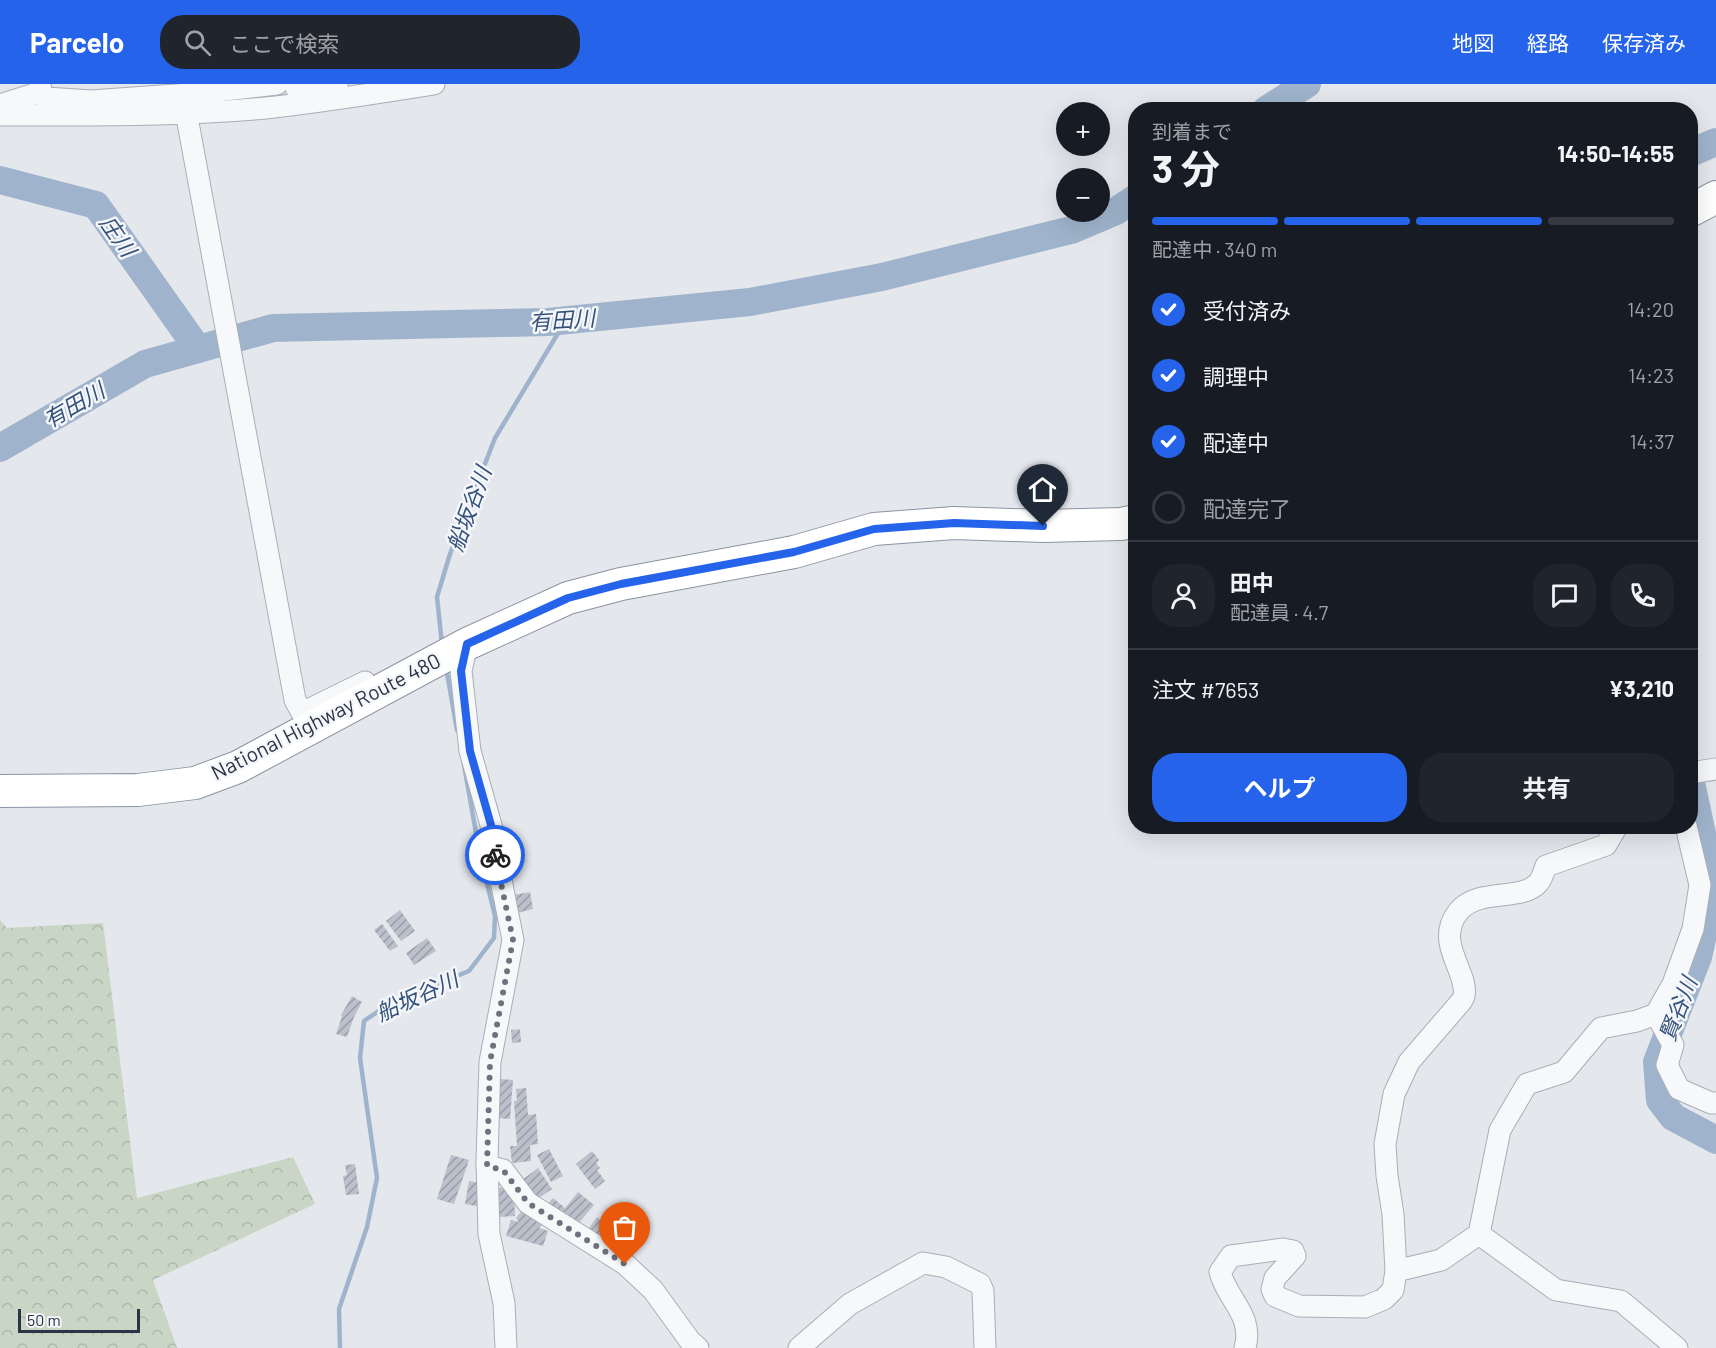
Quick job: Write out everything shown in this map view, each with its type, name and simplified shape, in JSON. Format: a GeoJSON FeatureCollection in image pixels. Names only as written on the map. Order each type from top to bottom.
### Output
{"type":"FeatureCollection","features":[{"type":"Feature","properties":{"kind":"highway"},"geometry":{"type":"LineString","coordinates":[[1698,207],[1716,197]]}},
{"type":"Feature","properties":{"kind":"highway","name":"National Highway Route 480"},"geometry":{"type":"LineString","coordinates":[[0,791],[138,790],[195,783],[238,767],[467,644],[568,598],[621,584],[794,552],[874,529],[954,523],[1043,526],[1128,523]]}},
{"type":"Feature","properties":{"kind":"street"},"geometry":{"type":"LineString","coordinates":[[0,105],[40,88],[46,98],[91,101],[189,94],[277,84]]}},
{"type":"Feature","properties":{"kind":"street"},"geometry":{"type":"LineString","coordinates":[[295,84],[296,88],[354,86],[364,95]]}},
{"type":"Feature","properties":{"kind":"street"},"geometry":{"type":"LineString","coordinates":[[0,115],[187,119],[434,84]]}},
{"type":"Feature","properties":{"kind":"street"},"geometry":{"type":"LineString","coordinates":[[187,119],[295,700],[302,713],[376,676],[393,684]]}},
{"type":"Feature","properties":{"kind":"street"},"geometry":{"type":"LineString","coordinates":[[467,644],[461,671],[470,751],[493,832],[513,940],[490,1062],[487,1166],[489,1234],[504,1303],[506,1348]]}},
{"type":"Feature","properties":{"kind":"street"},"geometry":{"type":"LineString","coordinates":[[1698,772],[1716,769]]}},
{"type":"Feature","properties":{"kind":"street"},"geometry":{"type":"LineString","coordinates":[[1245,1348],[1247,1340],[1245,1317],[1220,1272],[1231,1256],[1283,1249],[1293,1251],[1295,1256],[1275,1278],[1272,1289],[1275,1296],[1299,1306],[1365,1307],[1384,1299],[1393,1290],[1396,1271],[1393,1214],[1385,1144],[1394,1094],[1409,1062],[1464,996],[1452,952],[1450,935],[1456,915],[1465,904],[1491,895],[1520,892],[1538,884],[1546,866],[1606,845],[1612,834]]}},
{"type":"Feature","properties":{"kind":"street"},"geometry":{"type":"LineString","coordinates":[[1396,1271],[1441,1260],[1479,1234],[1500,1130],[1527,1084],[1564,1072],[1601,1028],[1637,1021],[1656,1014],[1673,984],[1689,940],[1700,885],[1688,834]]}},
{"type":"Feature","properties":{"kind":"street"},"geometry":{"type":"LineString","coordinates":[[1656,1014],[1673,1045],[1666,1065],[1679,1089],[1716,1103]]}},
{"type":"Feature","properties":{"kind":"street"},"geometry":{"type":"LineString","coordinates":[[487,1166],[503,1170],[528,1203],[625,1264],[653,1290],[690,1341],[698,1348]]}},
{"type":"Feature","properties":{"kind":"street"},"geometry":{"type":"LineString","coordinates":[[1479,1234],[1556,1290],[1621,1301],[1677,1348]]}},
{"type":"Feature","properties":{"kind":"street"},"geometry":{"type":"LineString","coordinates":[[799,1348],[850,1304],[923,1263],[946,1267],[980,1284],[983,1291],[985,1348]]}},
{"type":"Feature","properties":{"kind":"green space"},"geometry":{"type":"Polygon","coordinates":[[[0,920],[7,928],[103,923],[137,1198],[293,1157],[315,1204],[153,1280],[177,1348],[0,1348],[0,920]]]}},
{"type":"Feature","properties":{"kind":"building"},"geometry":{"type":"Polygon","coordinates":[[[530,892],[533,909],[517,913],[513,895],[530,892]]]}},
{"type":"Feature","properties":{"kind":"building"},"geometry":{"type":"Polygon","coordinates":[[[400,910],[415,931],[401,941],[386,921],[400,910]]]}},
{"type":"Feature","properties":{"kind":"building"},"geometry":{"type":"Polygon","coordinates":[[[382,924],[398,946],[390,951],[374,930],[382,924]]]}},
{"type":"Feature","properties":{"kind":"building"},"geometry":{"type":"Polygon","coordinates":[[[427,938],[436,951],[414,965],[406,953],[427,938]]]}},
{"type":"Feature","properties":{"kind":"building"},"geometry":{"type":"Polygon","coordinates":[[[352,996],[362,1002],[347,1037],[336,1034],[341,1015],[352,996]]]}},
{"type":"Feature","properties":{"kind":"building"},"geometry":{"type":"Polygon","coordinates":[[[520,1029],[521,1042],[512,1043],[511,1030],[520,1029]]]}},
{"type":"Feature","properties":{"kind":"building"},"geometry":{"type":"Polygon","coordinates":[[[500,1079],[513,1080],[510,1119],[497,1118],[500,1079]]]}},
{"type":"Feature","properties":{"kind":"building"},"geometry":{"type":"Polygon","coordinates":[[[526,1088],[528,1115],[536,1114],[538,1144],[530,1145],[531,1161],[512,1163],[510,1146],[517,1146],[514,1101],[517,1101],[516,1089],[526,1088]]]}},
{"type":"Feature","properties":{"kind":"building"},"geometry":{"type":"Polygon","coordinates":[[[549,1149],[563,1176],[551,1182],[537,1155],[549,1149]]]}},
{"type":"Feature","properties":{"kind":"building"},"geometry":{"type":"Polygon","coordinates":[[[592,1151],[599,1160],[596,1163],[600,1168],[597,1170],[605,1181],[595,1189],[576,1164],[592,1151]]]}},
{"type":"Feature","properties":{"kind":"building"},"geometry":{"type":"Polygon","coordinates":[[[451,1155],[469,1160],[454,1204],[437,1199],[451,1155]]]}},
{"type":"Feature","properties":{"kind":"building"},"geometry":{"type":"Polygon","coordinates":[[[355,1164],[359,1194],[346,1195],[343,1176],[347,1175],[345,1165],[355,1164]]]}},
{"type":"Feature","properties":{"kind":"building"},"geometry":{"type":"Polygon","coordinates":[[[538,1168],[552,1189],[536,1200],[522,1180],[538,1168]]]}},
{"type":"Feature","properties":{"kind":"building"},"geometry":{"type":"Polygon","coordinates":[[[469,1181],[485,1184],[481,1207],[465,1204],[469,1181]]]}},
{"type":"Feature","properties":{"kind":"building"},"geometry":{"type":"Polygon","coordinates":[[[510,1187],[514,1195],[515,1216],[498,1217],[497,1188],[510,1187]]]}},
{"type":"Feature","properties":{"kind":"building"},"geometry":{"type":"Polygon","coordinates":[[[578,1192],[594,1205],[578,1224],[545,1207],[553,1198],[565,1208],[578,1192]]]}},
{"type":"Feature","properties":{"kind":"building"},"geometry":{"type":"Polygon","coordinates":[[[525,1207],[543,1223],[539,1228],[548,1231],[543,1246],[506,1236],[511,1220],[519,1222],[516,1218],[525,1207]]]}},
{"type":"Feature","properties":{"kind":"building"},"geometry":{"type":"Polygon","coordinates":[[[597,1217],[607,1225],[596,1240],[586,1232],[597,1217]]]}},
{"type":"Feature","properties":{"kind":"waterway","name":"有田川"},"geometry":{"type":"LineString","coordinates":[[1279,102],[1307,84]]}},
{"type":"Feature","properties":{"kind":"waterway","name":"船坂谷川"},"geometry":{"type":"LineString","coordinates":[[1698,150],[1716,142]]}},
{"type":"Feature","properties":{"kind":"waterway","name":"庄川"},"geometry":{"type":"LineString","coordinates":[[0,180],[96,205],[198,349]]}},
{"type":"Feature","properties":{"kind":"waterway","name":"船坂谷川"},"geometry":{"type":"LineString","coordinates":[[0,448],[145,364],[273,328],[548,322],[750,302],[882,277],[1071,230],[1116,211],[1128,203]]}},
{"type":"Feature","properties":{"kind":"waterway","name":"船坂谷川"},"geometry":{"type":"LineString","coordinates":[[442,644],[437,597],[450,554],[495,438],[566,320]]}},
{"type":"Feature","properties":{"kind":"waterway","name":"船坂谷川"},"geometry":{"type":"LineString","coordinates":[[446,667],[457,730]]}},
{"type":"Feature","properties":{"kind":"waterway","name":"船坂谷川"},"geometry":{"type":"LineString","coordinates":[[340,1348],[339,1309],[367,1227],[377,1178],[360,1058],[364,1021],[392,1002],[469,971],[494,938],[495,916],[480,855],[464,765]]}},
{"type":"Feature","properties":{"kind":"waterway","name":"賢谷川"},"geometry":{"type":"LineString","coordinates":[[1698,815],[1707,857],[1710,903],[1698,957],[1657,1062],[1660,1100],[1673,1117],[1716,1140]]}},
{"type":"Feature","properties":{"kind":"way so far"},"geometry":{"type":"LineString","coordinates":[[495,855],[513,940],[490,1062],[487,1166],[503,1170],[528,1203],[625,1264]]}},
{"type":"Feature","properties":{"kind":"route"},"geometry":{"type":"LineString","coordinates":[[495,855],[493,832],[470,751],[461,671],[467,644],[568,598],[621,584],[794,552],[874,529],[954,523],[1043,526]]}}]}
